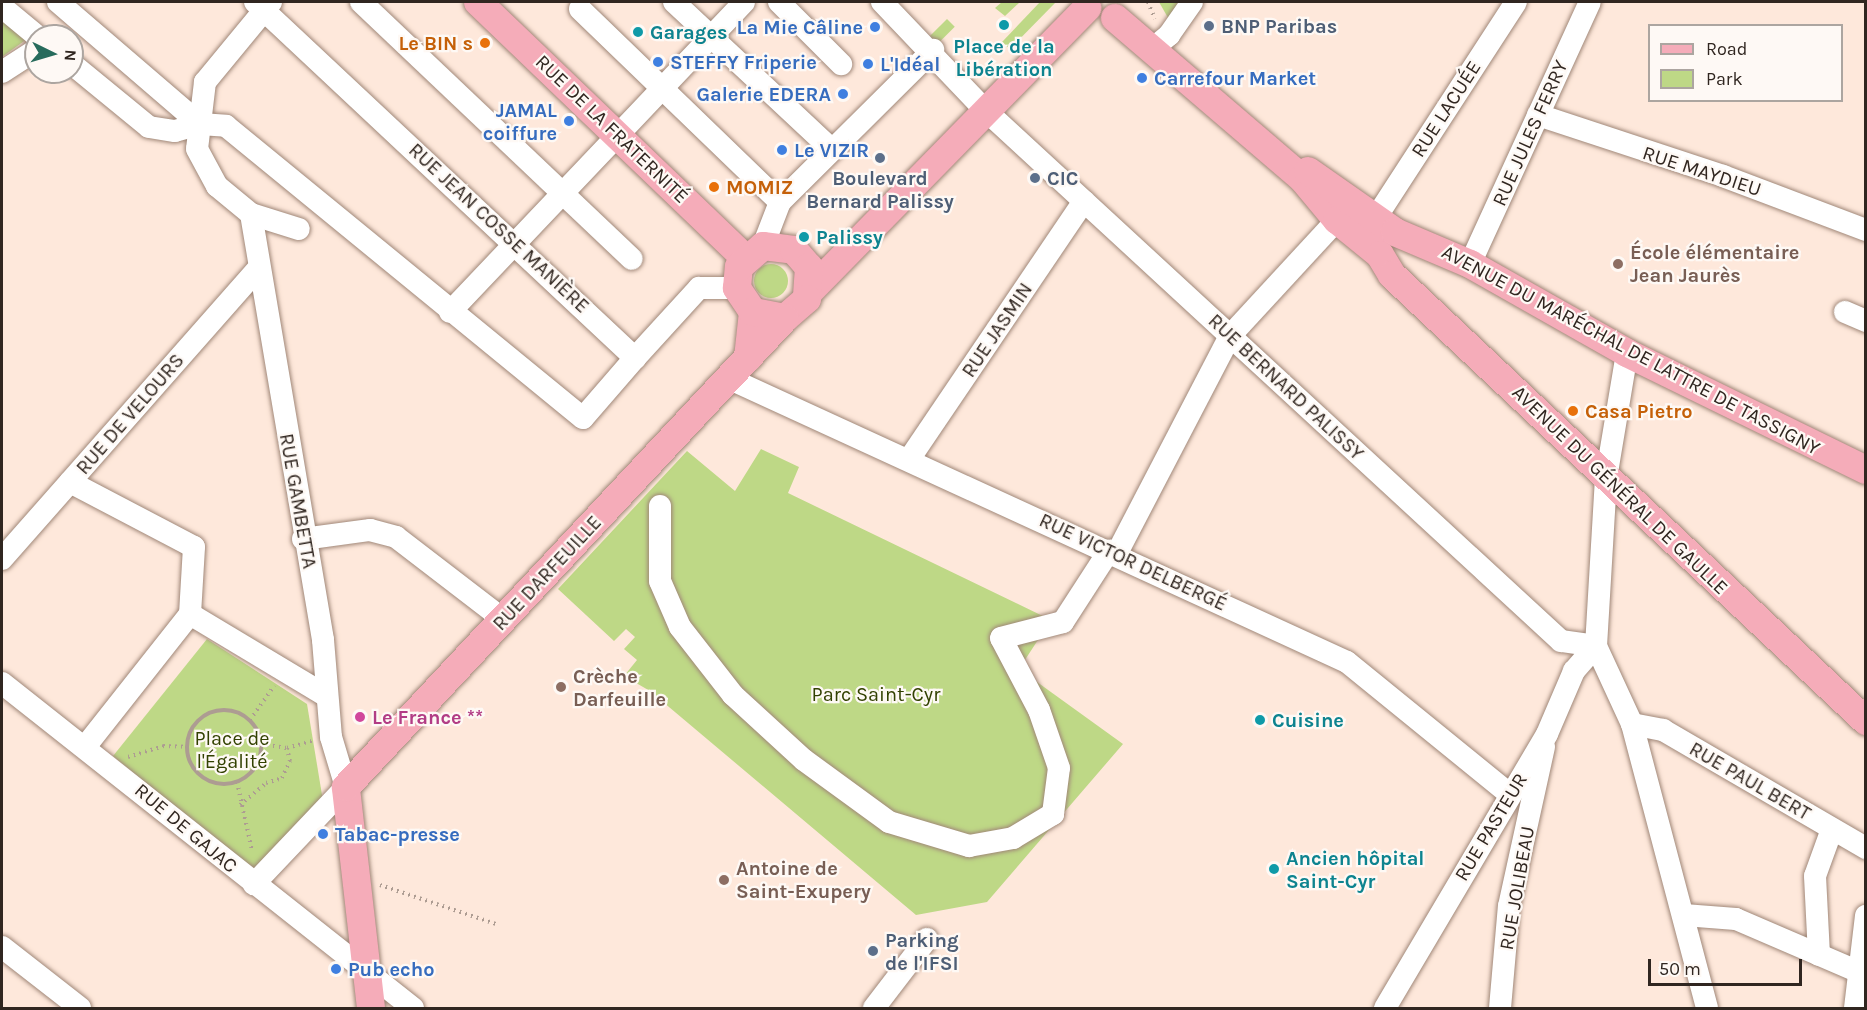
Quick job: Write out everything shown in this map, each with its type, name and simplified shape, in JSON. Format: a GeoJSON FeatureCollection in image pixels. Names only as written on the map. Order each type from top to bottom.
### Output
{"type":"FeatureCollection","features":[{"type":"Feature","properties":{"kind":"main road","name":"RUE DE LA FRATERNITÉ"},"geometry":{"type":"LineString","coordinates":[[478,2],[619,134],[754,252]]}},
{"type":"Feature","properties":{"kind":"main road"},"geometry":{"type":"LineString","coordinates":[[811,290],[802,257],[784,245],[754,252],[737,288],[753,312],[785,318],[802,307],[811,290],[853,242],[985,108],[1104,13],[1341,210],[1384,234]]}},
{"type":"Feature","properties":{"kind":"main road"},"geometry":{"type":"LineString","coordinates":[[1341,210],[1384,234]]}},
{"type":"Feature","properties":{"kind":"main road","name":"AVENUE DU MARÉCHAL DE LATTRE DE TASSIGNY"},"geometry":{"type":"LineString","coordinates":[[1384,234],[1470,264],[1627,353],[1866,470]]}},
{"type":"Feature","properties":{"kind":"main road","name":"AVENUE DU GÉNÉRAL DE GAULLE"},"geometry":{"type":"LineString","coordinates":[[1384,234],[1392,275],[1866,721]]}},
{"type":"Feature","properties":{"kind":"main road"},"geometry":{"type":"LineString","coordinates":[[802,257],[853,242]]}},
{"type":"Feature","properties":{"kind":"main road"},"geometry":{"type":"LineString","coordinates":[[738,368],[753,312]]}},
{"type":"Feature","properties":{"kind":"main road","name":"RUE DARFEUILLE"},"geometry":{"type":"LineString","coordinates":[[346,787],[785,318]]}},
{"type":"Feature","properties":{"kind":"main road"},"geometry":{"type":"LineString","coordinates":[[346,787],[371,1008]]}},
{"type":"Feature","properties":{"kind":"street"},"geometry":{"type":"LineString","coordinates":[[361,2],[632,259]]}},
{"type":"Feature","properties":{"kind":"street"},"geometry":{"type":"LineString","coordinates":[[674,2],[832,150]]}},
{"type":"Feature","properties":{"kind":"street"},"geometry":{"type":"LineString","coordinates":[[450,312],[744,2]]}},
{"type":"Feature","properties":{"kind":"street"},"geometry":{"type":"LineString","coordinates":[[779,2],[841,64]]}},
{"type":"Feature","properties":{"kind":"street","name":"RUE BERNARD PALISSY"},"geometry":{"type":"LineString","coordinates":[[882,2],[933,50],[985,108],[1561,642],[1596,646]]}},
{"type":"Feature","properties":{"kind":"street"},"geometry":{"type":"LineString","coordinates":[[1150,51],[1169,35],[1192,2]]}},
{"type":"Feature","properties":{"kind":"street","name":"RUE LACUÉE"},"geometry":{"type":"LineString","coordinates":[[1384,234],[1516,2]]}},
{"type":"Feature","properties":{"kind":"street"},"geometry":{"type":"LineString","coordinates":[[263,4],[205,82],[197,149],[216,186],[252,214],[299,230]]}},
{"type":"Feature","properties":{"kind":"street","name":"RUE JEAN COSSE MANIÈRE"},"geometry":{"type":"LineString","coordinates":[[263,4],[515,241],[635,358]]}},
{"type":"Feature","properties":{"kind":"street","name":"RUE JULES FERRY"},"geometry":{"type":"LineString","coordinates":[[1470,264],[1538,115],[1583,4]]}},
{"type":"Feature","properties":{"kind":"street"},"geometry":{"type":"LineString","coordinates":[[71,6],[200,124]]}},
{"type":"Feature","properties":{"kind":"street"},"geometry":{"type":"LineString","coordinates":[[2,7],[24,25]]}},
{"type":"Feature","properties":{"kind":"street"},"geometry":{"type":"LineString","coordinates":[[580,9],[780,202]]}},
{"type":"Feature","properties":{"kind":"street"},"geometry":{"type":"LineString","coordinates":[[754,252],[780,202],[933,50]]}},
{"type":"Feature","properties":{"kind":"street"},"geometry":{"type":"LineString","coordinates":[[2,72],[24,58]]}},
{"type":"Feature","properties":{"kind":"street"},"geometry":{"type":"LineString","coordinates":[[84,74],[149,127],[175,132],[200,124],[226,126],[320,199],[450,312],[583,418],[699,288],[737,288]]}},
{"type":"Feature","properties":{"kind":"street","name":"RUE MAYDIEU"},"geometry":{"type":"LineString","coordinates":[[1538,115],[1723,176],[1866,230]]}},
{"type":"Feature","properties":{"kind":"street","name":"RUE JASMIN"},"geometry":{"type":"LineString","coordinates":[[910,458],[1084,201]]}},
{"type":"Feature","properties":{"kind":"street"},"geometry":{"type":"LineString","coordinates":[[660,506],[660,581],[680,627],[733,695],[804,760],[889,822],[969,846],[1013,838],[1053,814],[1059,768],[1039,710],[1001,638],[1063,622],[1112,553],[1230,336],[1341,210]]}},
{"type":"Feature","properties":{"kind":"street","name":"RUE GAMBETTA"},"geometry":{"type":"LineString","coordinates":[[252,214],[258,269],[303,539],[323,640],[325,695],[331,738],[346,787]]}},
{"type":"Feature","properties":{"kind":"street","name":"RUE DE VELOURS"},"geometry":{"type":"LineString","coordinates":[[2,559],[258,269]]}},
{"type":"Feature","properties":{"kind":"street"},"geometry":{"type":"LineString","coordinates":[[1845,312],[1866,321]]}},
{"type":"Feature","properties":{"kind":"street"},"geometry":{"type":"LineString","coordinates":[[1627,353],[1606,478],[1596,646],[1632,723],[1707,1008]]}},
{"type":"Feature","properties":{"kind":"street","name":"RUE VICTOR DELBERGÉ"},"geometry":{"type":"LineString","coordinates":[[738,368],[910,458],[1347,662],[1508,794]]}},
{"type":"Feature","properties":{"kind":"street"},"geometry":{"type":"LineString","coordinates":[[70,482],[194,547],[192,608],[85,747]]}},
{"type":"Feature","properties":{"kind":"street"},"geometry":{"type":"LineString","coordinates":[[303,539],[370,530],[396,537],[503,619]]}},
{"type":"Feature","properties":{"kind":"street"},"geometry":{"type":"LineString","coordinates":[[192,608],[284,674],[325,695]]}},
{"type":"Feature","properties":{"kind":"street","name":"RUE PASTEUR"},"geometry":{"type":"LineString","coordinates":[[1385,1008],[1508,794],[1547,734],[1574,671],[1596,646]]}},
{"type":"Feature","properties":{"kind":"street","name":"RUE DE GAJAC"},"geometry":{"type":"LineString","coordinates":[[2,683],[261,877],[368,977],[413,1008]]}},
{"type":"Feature","properties":{"kind":"street","name":"RUE PAUL BERT"},"geometry":{"type":"LineString","coordinates":[[1632,723],[1663,730],[1866,848]]}},
{"type":"Feature","properties":{"kind":"street","name":"RUE JOLIBEAU"},"geometry":{"type":"LineString","coordinates":[[1500,1008],[1509,906],[1547,734]]}},
{"type":"Feature","properties":{"kind":"street"},"geometry":{"type":"LineString","coordinates":[[261,877],[346,787]]}},
{"type":"Feature","properties":{"kind":"street"},"geometry":{"type":"LineString","coordinates":[[1819,955],[1815,876],[1832,829]]}},
{"type":"Feature","properties":{"kind":"street"},"geometry":{"type":"LineString","coordinates":[[1684,915],[1736,919],[1859,972]]}},
{"type":"Feature","properties":{"kind":"street"},"geometry":{"type":"LineString","coordinates":[[1855,1008],[1866,916]]}},
{"type":"Feature","properties":{"kind":"street"},"geometry":{"type":"LineString","coordinates":[[874,1008],[927,939]]}},
{"type":"Feature","properties":{"kind":"street"},"geometry":{"type":"LineString","coordinates":[[2,947],[80,1008]]}},
{"type":"Feature","properties":{"kind":"path"},"geometry":{"type":"LineString","coordinates":[[250,720],[284,674]]}},
{"type":"Feature","properties":{"kind":"path"},"geometry":{"type":"LineString","coordinates":[[228,710],[250,720],[261,744],[255,767],[237,782],[203,777],[187,747],[204,715],[228,710]]}},
{"type":"Feature","properties":{"kind":"path"},"geometry":{"type":"LineString","coordinates":[[261,744],[287,748],[331,738]]}},
{"type":"Feature","properties":{"kind":"path"},"geometry":{"type":"LineString","coordinates":[[115,769],[131,754],[187,747]]}},
{"type":"Feature","properties":{"kind":"path"},"geometry":{"type":"LineString","coordinates":[[240,805],[266,783],[282,778],[290,761],[287,748]]}},
{"type":"Feature","properties":{"kind":"path"},"geometry":{"type":"LineString","coordinates":[[237,782],[247,846],[261,877]]}},
{"type":"Feature","properties":{"kind":"path"},"geometry":{"type":"LineString","coordinates":[[356,877],[496,924]]}},
{"type":"Feature","properties":{"kind":"green space"},"geometry":{"type":"Polygon","coordinates":[[[1002,2],[1020,2],[1005,16],[995,8],[1002,2]]]}},
{"type":"Feature","properties":{"kind":"green space"},"geometry":{"type":"Polygon","coordinates":[[[1040,2],[1056,2],[1010,49],[1002,42],[1040,2]]]}},
{"type":"Feature","properties":{"kind":"green space"},"geometry":{"type":"Polygon","coordinates":[[[1159,2],[1184,2],[1171,23],[1159,2]]]}},
{"type":"Feature","properties":{"kind":"green space"},"geometry":{"type":"Polygon","coordinates":[[[2,18],[24,36],[24,41],[2,57],[2,18]]]}},
{"type":"Feature","properties":{"kind":"green space"},"geometry":{"type":"Polygon","coordinates":[[[947,19],[955,27],[936,46],[928,38],[947,19]]]}},
{"type":"Feature","properties":{"kind":"green space"},"geometry":{"type":"Polygon","coordinates":[[[771,264],[783,269],[788,281],[783,293],[771,298],[759,293],[754,281],[759,269],[771,264]]]}},
{"type":"Feature","properties":{"kind":"green space","name":"Parc Saint-Cyr"},"geometry":{"type":"Polygon","coordinates":[[[761,449],[799,467],[788,493],[1051,620],[1019,669],[1123,744],[987,902],[916,915],[650,691],[624,676],[637,660],[624,649],[635,637],[626,629],[614,641],[558,589],[687,451],[735,491],[761,449]]]}},
{"type":"Feature","properties":{"kind":"green space","name":"Place de l'Égalité"},"geometry":{"type":"Polygon","coordinates":[[[207,639],[307,704],[323,801],[257,874],[113,756],[207,639]]]}},
{"type":"Feature","properties":{"kind":"place","name":"Place de la Libération"},"geometry":{"type":"Point","coordinates":[1004,25]}},
{"type":"Feature","properties":{"kind":"place","name":"BNP Paribas"},"geometry":{"type":"Point","coordinates":[1209,26]}},
{"type":"Feature","properties":{"kind":"place","name":"La Mie Câline"},"geometry":{"type":"Point","coordinates":[875,27]}},
{"type":"Feature","properties":{"kind":"place","name":"Garages"},"geometry":{"type":"Point","coordinates":[638,32]}},
{"type":"Feature","properties":{"kind":"place","name":"Le BIN s"},"geometry":{"type":"Point","coordinates":[485,43]}},
{"type":"Feature","properties":{"kind":"place","name":"STEFFY Friperie"},"geometry":{"type":"Point","coordinates":[658,62]}},
{"type":"Feature","properties":{"kind":"place","name":"L'Idéal"},"geometry":{"type":"Point","coordinates":[868,64]}},
{"type":"Feature","properties":{"kind":"place","name":"Carrefour Market"},"geometry":{"type":"Point","coordinates":[1142,78]}},
{"type":"Feature","properties":{"kind":"place","name":"Galerie EDERA"},"geometry":{"type":"Point","coordinates":[843,94]}},
{"type":"Feature","properties":{"kind":"place","name":"JAMAL coiffure"},"geometry":{"type":"Point","coordinates":[569,121]}},
{"type":"Feature","properties":{"kind":"place","name":"Le VIZIR"},"geometry":{"type":"Point","coordinates":[782,150]}},
{"type":"Feature","properties":{"kind":"place","name":"Boulevard Bernard Palissy"},"geometry":{"type":"Point","coordinates":[880,158]}},
{"type":"Feature","properties":{"kind":"place","name":"CIC"},"geometry":{"type":"Point","coordinates":[1035,178]}},
{"type":"Feature","properties":{"kind":"place","name":"MOMIZ"},"geometry":{"type":"Point","coordinates":[714,187]}},
{"type":"Feature","properties":{"kind":"place","name":"Palissy"},"geometry":{"type":"Point","coordinates":[804,237]}},
{"type":"Feature","properties":{"kind":"place","name":"École élémentaire Jean Jaurès"},"geometry":{"type":"Point","coordinates":[1618,264]}},
{"type":"Feature","properties":{"kind":"place","name":"Casa Pietro"},"geometry":{"type":"Point","coordinates":[1573,411]}},
{"type":"Feature","properties":{"kind":"place","name":"Crèche Darfeuille"},"geometry":{"type":"Point","coordinates":[561,687]}},
{"type":"Feature","properties":{"kind":"place","name":"Le France **"},"geometry":{"type":"Point","coordinates":[360,717]}},
{"type":"Feature","properties":{"kind":"place","name":"Cuisine"},"geometry":{"type":"Point","coordinates":[1260,720]}},
{"type":"Feature","properties":{"kind":"place","name":"Tabac-presse"},"geometry":{"type":"Point","coordinates":[323,834]}},
{"type":"Feature","properties":{"kind":"place","name":"Ancien hôpital Saint-Cyr"},"geometry":{"type":"Point","coordinates":[1274,869]}},
{"type":"Feature","properties":{"kind":"place","name":"Antoine de Saint-Exupery"},"geometry":{"type":"Point","coordinates":[724,880]}},
{"type":"Feature","properties":{"kind":"place","name":"Parking de l'IFSI"},"geometry":{"type":"Point","coordinates":[873,951]}},
{"type":"Feature","properties":{"kind":"place","name":"Pub echo"},"geometry":{"type":"Point","coordinates":[336,969]}}]}
